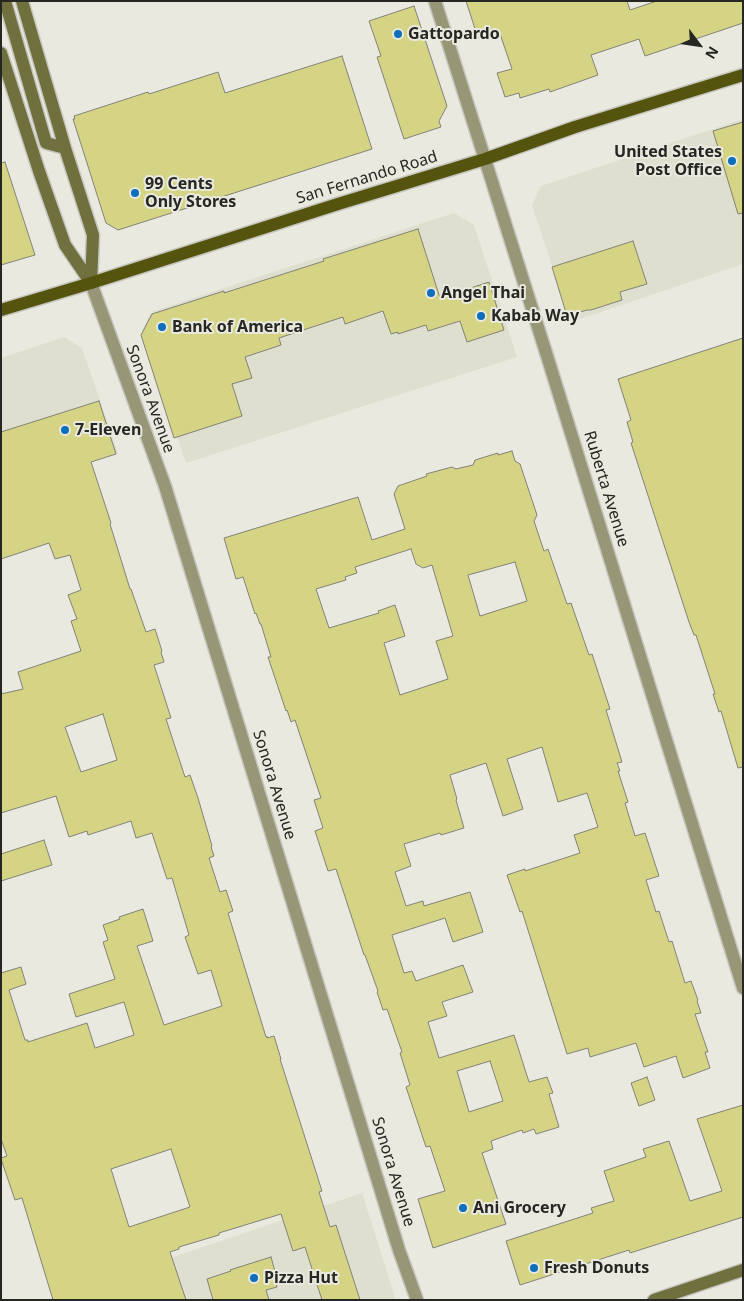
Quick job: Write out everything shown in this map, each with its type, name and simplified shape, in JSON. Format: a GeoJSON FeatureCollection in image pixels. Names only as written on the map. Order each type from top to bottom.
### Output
{"type":"FeatureCollection","features":[{"type":"Feature","properties":{"kind":"main road"},"geometry":{"type":"LineString","coordinates":[[4,1],[46,142],[65,148]]}},
{"type":"Feature","properties":{"kind":"main road","name":"Sonora Avenue"},"geometry":{"type":"LineString","coordinates":[[22,1],[65,148],[93,235],[91,283]]}},
{"type":"Feature","properties":{"kind":"main road","name":"Sonora Avenue"},"geometry":{"type":"LineString","coordinates":[[1,53],[65,245],[91,283]]}},
{"type":"Feature","properties":{"kind":"main road","name":"San Fernando Road"},"geometry":{"type":"LineString","coordinates":[[1,310],[743,75]]}},
{"type":"Feature","properties":{"kind":"main road"},"geometry":{"type":"LineString","coordinates":[[654,1300],[743,1270]]}},
{"type":"Feature","properties":{"kind":"street","name":"Ruberta Avenue"},"geometry":{"type":"LineString","coordinates":[[435,1],[743,988]]}},
{"type":"Feature","properties":{"kind":"street","name":"Sonora Avenue"},"geometry":{"type":"LineString","coordinates":[[91,283],[165,486],[399,1250],[417,1300]]}},
{"type":"Feature","properties":{"kind":"shaded area"},"geometry":{"type":"Polygon","coordinates":[[[743,119],[743,264],[571,322],[532,205],[541,186],[743,119]]]}},
{"type":"Feature","properties":{"kind":"shaded area"},"geometry":{"type":"Polygon","coordinates":[[[454,213],[474,225],[517,357],[186,463],[142,330],[151,312],[454,213]]]}},
{"type":"Feature","properties":{"kind":"shaded area"},"geometry":{"type":"Polygon","coordinates":[[[64,337],[82,348],[118,453],[1,491],[1,358],[64,337]]]}},
{"type":"Feature","properties":{"kind":"shaded area"},"geometry":{"type":"Polygon","coordinates":[[[362,1193],[396,1300],[47,1300],[362,1193]]]}},
{"type":"Feature","properties":{"kind":"building"},"geometry":{"type":"Polygon","coordinates":[[[466,1],[627,1],[630,10],[657,1],[743,1],[743,23],[645,56],[639,39],[591,55],[598,75],[550,92],[549,89],[520,98],[519,93],[505,97],[497,73],[512,69],[499,31],[478,38],[466,1]]]}},
{"type":"Feature","properties":{"kind":"building"},"geometry":{"type":"Polygon","coordinates":[[[414,6],[447,106],[439,121],[441,127],[404,139],[377,57],[381,56],[369,21],[414,6]]]}},
{"type":"Feature","properties":{"kind":"building"},"geometry":{"type":"Polygon","coordinates":[[[342,56],[372,149],[118,230],[106,223],[73,119],[75,119],[74,116],[218,72],[225,93],[342,56]]]}},
{"type":"Feature","properties":{"kind":"building","name":"United States Post Office"},"geometry":{"type":"Polygon","coordinates":[[[743,122],[743,213],[738,214],[713,131],[743,122]]]}},
{"type":"Feature","properties":{"kind":"building"},"geometry":{"type":"Polygon","coordinates":[[[5,162],[35,255],[1,265],[1,163],[5,162]]]}},
{"type":"Feature","properties":{"kind":"building"},"geometry":{"type":"Polygon","coordinates":[[[418,229],[440,298],[489,282],[504,330],[467,342],[460,321],[428,331],[426,325],[398,334],[398,332],[391,334],[383,311],[345,324],[343,317],[279,338],[281,345],[245,357],[252,378],[232,384],[242,416],[174,438],[141,335],[152,314],[224,291],[224,293],[418,229]]]}},
{"type":"Feature","properties":{"kind":"building"},"geometry":{"type":"Polygon","coordinates":[[[633,241],[647,284],[620,292],[622,300],[567,316],[552,267],[633,241]]]}},
{"type":"Feature","properties":{"kind":"building"},"geometry":{"type":"Polygon","coordinates":[[[743,338],[743,767],[738,768],[721,711],[719,712],[713,694],[715,694],[696,635],[694,635],[689,622],[631,443],[633,442],[627,422],[631,420],[618,379],[743,338]]]}},
{"type":"Feature","properties":{"kind":"building"},"geometry":{"type":"Polygon","coordinates":[[[99,401],[116,454],[91,462],[130,589],[146,632],[155,629],[164,662],[154,665],[171,718],[166,719],[185,777],[190,775],[198,798],[214,856],[209,858],[220,892],[226,890],[233,911],[228,913],[266,1037],[274,1036],[322,1191],[319,1192],[330,1227],[336,1225],[360,1300],[322,1300],[305,1247],[293,1251],[281,1214],[219,1233],[219,1235],[179,1247],[179,1249],[170,1252],[186,1300],[53,1300],[22,1198],[15,1200],[1,1159],[7,1156],[1,1139],[1,973],[21,967],[26,984],[9,990],[25,1040],[28,1040],[28,1042],[87,1023],[95,1048],[134,1035],[124,1002],[76,1017],[69,994],[115,979],[103,942],[108,940],[103,925],[143,909],[153,941],[137,946],[164,1025],[222,1006],[211,970],[198,974],[185,937],[189,935],[172,878],[167,879],[152,833],[136,838],[131,821],[88,835],[87,831],[69,837],[56,796],[1,813],[1,694],[23,689],[18,672],[81,651],[71,621],[77,619],[68,595],[81,590],[70,555],[55,559],[49,543],[1,559],[1,432],[99,401]],[[103,714],[65,727],[81,772],[117,760],[103,714]],[[171,1149],[111,1169],[129,1227],[190,1207],[171,1149]]]}},
{"type":"Feature","properties":{"kind":"building"},"geometry":{"type":"Polygon","coordinates":[[[512,451],[515,461],[520,464],[537,515],[534,521],[544,551],[548,549],[567,604],[571,603],[589,655],[592,654],[610,709],[606,710],[622,762],[617,763],[628,802],[625,803],[635,836],[645,833],[659,876],[646,880],[656,912],[659,911],[669,942],[672,941],[685,983],[691,981],[698,1000],[701,1013],[695,1014],[708,1052],[705,1052],[710,1068],[683,1078],[676,1056],[644,1067],[636,1043],[590,1057],[588,1048],[567,1054],[522,911],[520,912],[507,875],[580,853],[574,835],[598,827],[587,793],[558,802],[542,747],[507,759],[523,809],[503,816],[486,763],[450,775],[464,828],[404,844],[411,866],[395,872],[406,906],[423,901],[424,906],[470,892],[483,932],[453,942],[445,918],[392,935],[404,973],[412,971],[416,981],[463,965],[473,992],[442,1002],[447,1016],[428,1022],[439,1058],[514,1035],[529,1082],[547,1077],[553,1093],[549,1094],[559,1127],[536,1134],[534,1129],[523,1133],[522,1130],[491,1141],[493,1149],[482,1153],[506,1224],[433,1248],[418,1199],[445,1191],[430,1146],[426,1147],[406,1087],[410,1085],[400,1053],[402,1052],[387,1009],[383,1010],[336,869],[328,871],[315,831],[323,828],[314,800],[321,798],[295,720],[291,722],[286,711],[268,657],[271,657],[261,624],[255,614],[243,577],[236,579],[224,538],[358,497],[372,540],[405,529],[394,494],[398,486],[427,476],[426,474],[452,467],[456,469],[473,465],[475,460],[498,453],[498,455],[512,451]],[[411,549],[355,567],[357,573],[345,577],[346,580],[316,589],[329,628],[379,613],[378,611],[395,605],[405,636],[384,643],[400,695],[448,679],[436,641],[453,636],[432,565],[423,568],[416,564],[411,549]],[[515,562],[468,575],[480,616],[527,601],[515,562]],[[490,1061],[457,1071],[469,1112],[503,1101],[490,1061]]]}},
{"type":"Feature","properties":{"kind":"building"},"geometry":{"type":"Polygon","coordinates":[[[44,840],[52,865],[1,881],[1,854],[44,840]]]}},
{"type":"Feature","properties":{"kind":"building"},"geometry":{"type":"Polygon","coordinates":[[[647,1077],[655,1100],[639,1106],[631,1083],[647,1077]]]}},
{"type":"Feature","properties":{"kind":"building"},"geometry":{"type":"Polygon","coordinates":[[[743,1105],[743,1217],[630,1253],[629,1250],[520,1285],[506,1241],[593,1213],[591,1208],[614,1201],[604,1171],[646,1157],[643,1149],[669,1141],[690,1201],[722,1191],[697,1119],[743,1105]]]}},
{"type":"Feature","properties":{"kind":"building","name":"Pizza Hut"},"geometry":{"type":"Polygon","coordinates":[[[271,1257],[278,1282],[276,1283],[277,1287],[266,1290],[269,1300],[213,1300],[207,1279],[271,1257]]]}},
{"type":"Feature","properties":{"kind":"place","name":"Gattopardo"},"geometry":{"type":"Point","coordinates":[398,34]}},
{"type":"Feature","properties":{"kind":"place","name":"United States Post Office"},"geometry":{"type":"Point","coordinates":[732,161]}},
{"type":"Feature","properties":{"kind":"place","name":"99 Cents Only Stores"},"geometry":{"type":"Point","coordinates":[135,193]}},
{"type":"Feature","properties":{"kind":"place","name":"Angel Thai"},"geometry":{"type":"Point","coordinates":[431,293]}},
{"type":"Feature","properties":{"kind":"place","name":"Kabab Way"},"geometry":{"type":"Point","coordinates":[481,316]}},
{"type":"Feature","properties":{"kind":"place","name":"Bank of America"},"geometry":{"type":"Point","coordinates":[162,327]}},
{"type":"Feature","properties":{"kind":"place","name":"7-Eleven"},"geometry":{"type":"Point","coordinates":[65,430]}},
{"type":"Feature","properties":{"kind":"place","name":"Ani Grocery"},"geometry":{"type":"Point","coordinates":[463,1208]}},
{"type":"Feature","properties":{"kind":"place","name":"Fresh Donuts"},"geometry":{"type":"Point","coordinates":[534,1268]}},
{"type":"Feature","properties":{"kind":"place","name":"Pizza Hut"},"geometry":{"type":"Point","coordinates":[254,1278]}}]}
